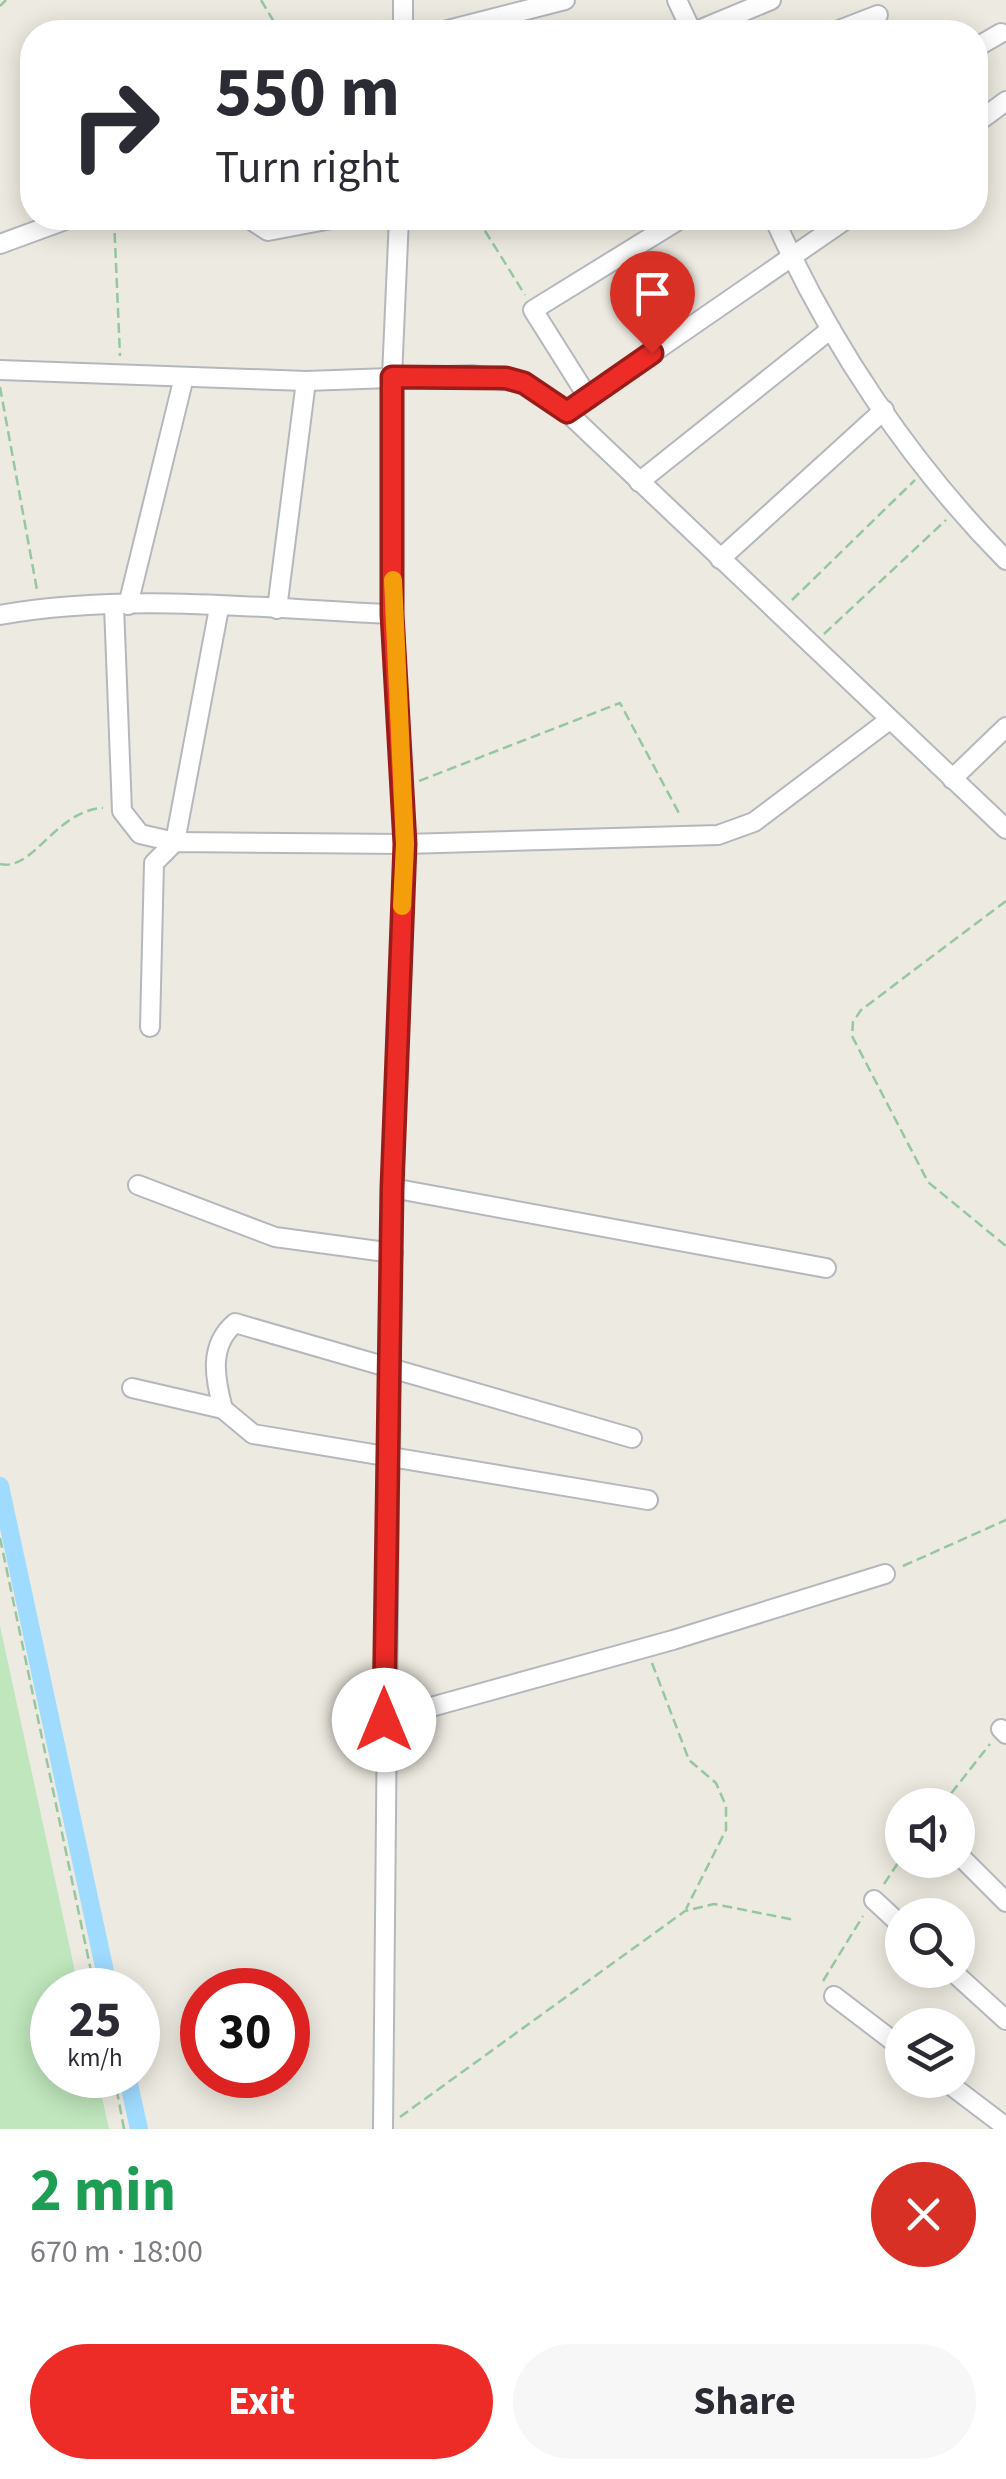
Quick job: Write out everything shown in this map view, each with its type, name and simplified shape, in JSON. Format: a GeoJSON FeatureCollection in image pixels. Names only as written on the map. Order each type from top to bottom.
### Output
{"type":"FeatureCollection","features":[{"type":"Feature","properties":{"kind":"street"},"geometry":{"type":"LineString","coordinates":[[486,20],[564,0]]}},
{"type":"Feature","properties":{"kind":"street"},"geometry":{"type":"LineString","coordinates":[[722,20],[771,0]]}},
{"type":"Feature","properties":{"kind":"street"},"geometry":{"type":"LineString","coordinates":[[865,20],[878,15]]}},
{"type":"Feature","properties":{"kind":"street"},"geometry":{"type":"LineString","coordinates":[[988,40],[1001,33]]}},
{"type":"Feature","properties":{"kind":"street"},"geometry":{"type":"LineString","coordinates":[[0,244],[38,230]]}},
{"type":"Feature","properties":{"kind":"street"},"geometry":{"type":"LineString","coordinates":[[383,2129],[392,1188],[405,844],[392,614],[392,377],[398,230]]}},
{"type":"Feature","properties":{"kind":"street"},"geometry":{"type":"LineString","coordinates":[[588,399],[533,310],[663,230]]}},
{"type":"Feature","properties":{"kind":"street"},"geometry":{"type":"LineString","coordinates":[[779,230],[831,330],[884,410],[958,509],[1006,560]]}},
{"type":"Feature","properties":{"kind":"street"},"geometry":{"type":"LineString","coordinates":[[567,412],[831,230]]}},
{"type":"Feature","properties":{"kind":"street"},"geometry":{"type":"LineString","coordinates":[[640,482],[831,330]]}},
{"type":"Feature","properties":{"kind":"street"},"geometry":{"type":"LineString","coordinates":[[0,370],[306,380],[506,378],[524,383],[567,412],[888,721],[1006,828]]}},
{"type":"Feature","properties":{"kind":"street"},"geometry":{"type":"LineString","coordinates":[[184,377],[121,606],[122,811],[140,834],[175,842],[405,844],[681,839],[738,831],[888,721]]}},
{"type":"Feature","properties":{"kind":"street"},"geometry":{"type":"LineString","coordinates":[[278,609],[306,380]]}},
{"type":"Feature","properties":{"kind":"street"},"geometry":{"type":"LineString","coordinates":[[720,558],[884,410]]}},
{"type":"Feature","properties":{"kind":"street"},"geometry":{"type":"LineString","coordinates":[[0,615],[41,608],[121,606],[392,614]]}},
{"type":"Feature","properties":{"kind":"street"},"geometry":{"type":"LineString","coordinates":[[150,1027],[154,863],[175,842],[219,608]]}},
{"type":"Feature","properties":{"kind":"street"},"geometry":{"type":"LineString","coordinates":[[952,780],[1006,727]]}},
{"type":"Feature","properties":{"kind":"street"},"geometry":{"type":"LineString","coordinates":[[138,1185],[275,1237],[393,1252]]}},
{"type":"Feature","properties":{"kind":"street"},"geometry":{"type":"LineString","coordinates":[[392,1188],[826,1268]]}},
{"type":"Feature","properties":{"kind":"street"},"geometry":{"type":"LineString","coordinates":[[223,1409],[215,1362],[221,1342],[235,1324],[632,1438]]}},
{"type":"Feature","properties":{"kind":"street"},"geometry":{"type":"LineString","coordinates":[[132,1388],[223,1409],[253,1434],[388,1460],[648,1500]]}},
{"type":"Feature","properties":{"kind":"street"},"geometry":{"type":"LineString","coordinates":[[384,1720],[646,1648],[886,1574]]}},
{"type":"Feature","properties":{"kind":"street"},"geometry":{"type":"LineString","coordinates":[[975,1871],[1006,1902]]}},
{"type":"Feature","properties":{"kind":"street"},"geometry":{"type":"LineString","coordinates":[[874,1900],[885,1910]]}},
{"type":"Feature","properties":{"kind":"street"},"geometry":{"type":"LineString","coordinates":[[971,1988],[1006,2020]]}},
{"type":"Feature","properties":{"kind":"street"},"geometry":{"type":"LineString","coordinates":[[834,1996],[885,2035]]}},
{"type":"Feature","properties":{"kind":"street"},"geometry":{"type":"LineString","coordinates":[[968,2098],[1006,2127]]}},
{"type":"Feature","properties":{"kind":"path"},"geometry":{"type":"LineString","coordinates":[[0,6],[6,0]]}},
{"type":"Feature","properties":{"kind":"path"},"geometry":{"type":"LineString","coordinates":[[115,230],[121,374]]}},
{"type":"Feature","properties":{"kind":"path"},"geometry":{"type":"LineString","coordinates":[[484,230],[533,310]]}},
{"type":"Feature","properties":{"kind":"path"},"geometry":{"type":"LineString","coordinates":[[0,385],[41,608]]}},
{"type":"Feature","properties":{"kind":"path"},"geometry":{"type":"LineString","coordinates":[[778,614],[927,468]]}},
{"type":"Feature","properties":{"kind":"path"},"geometry":{"type":"LineString","coordinates":[[811,646],[958,509]]}},
{"type":"Feature","properties":{"kind":"path"},"geometry":{"type":"LineString","coordinates":[[403,788],[620,703],[674,798],[681,818],[681,839]]}},
{"type":"Feature","properties":{"kind":"path"},"geometry":{"type":"LineString","coordinates":[[0,864],[17,864],[82,810],[122,811]]}},
{"type":"Feature","properties":{"kind":"path"},"geometry":{"type":"LineString","coordinates":[[1006,900],[861,1010],[852,1022],[852,1036],[928,1182],[1006,1246]]}},
{"type":"Feature","properties":{"kind":"path"},"geometry":{"type":"LineString","coordinates":[[886,1574],[1006,1520]]}},
{"type":"Feature","properties":{"kind":"path"},"geometry":{"type":"LineString","coordinates":[[0,1538],[90,1968]]}},
{"type":"Feature","properties":{"kind":"path"},"geometry":{"type":"LineString","coordinates":[[646,1648],[689,1760],[716,1784],[726,1806],[726,1830],[685,1911]]}},
{"type":"Feature","properties":{"kind":"path"},"geometry":{"type":"LineString","coordinates":[[956,1788],[1004,1731]]}},
{"type":"Feature","properties":{"kind":"path"},"geometry":{"type":"LineString","coordinates":[[834,1996],[824,1985],[823,1975],[888,1878]]}},
{"type":"Feature","properties":{"kind":"path"},"geometry":{"type":"LineString","coordinates":[[383,2129],[685,1911],[714,1904],[794,1920]]}},
{"type":"Feature","properties":{"kind":"path"},"geometry":{"type":"LineString","coordinates":[[118,2098],[124,2129]]}},
{"type":"Feature","properties":{"kind":"green space"},"geometry":{"type":"Polygon","coordinates":[[[0,1626],[74,1968],[30,1968],[30,2098],[102,2098],[109,2129],[0,2129],[0,1626]]]}},
{"type":"Feature","properties":{"kind":"waterway"},"geometry":{"type":"LineString","coordinates":[[0,1486],[104,1968]]}},
{"type":"Feature","properties":{"kind":"waterway"},"geometry":{"type":"LineString","coordinates":[[132,2098],[139,2129]]}},
{"type":"Feature","properties":{"kind":"slow traffic"},"geometry":{"type":"LineString","coordinates":[[393,580],[405,844],[402,906]]}},
{"type":"Feature","properties":{"kind":"route"},"geometry":{"type":"LineString","coordinates":[[384,1720],[392,1188],[405,844],[392,614],[392,377],[506,378],[524,383],[567,412],[652,353]]}}]}
